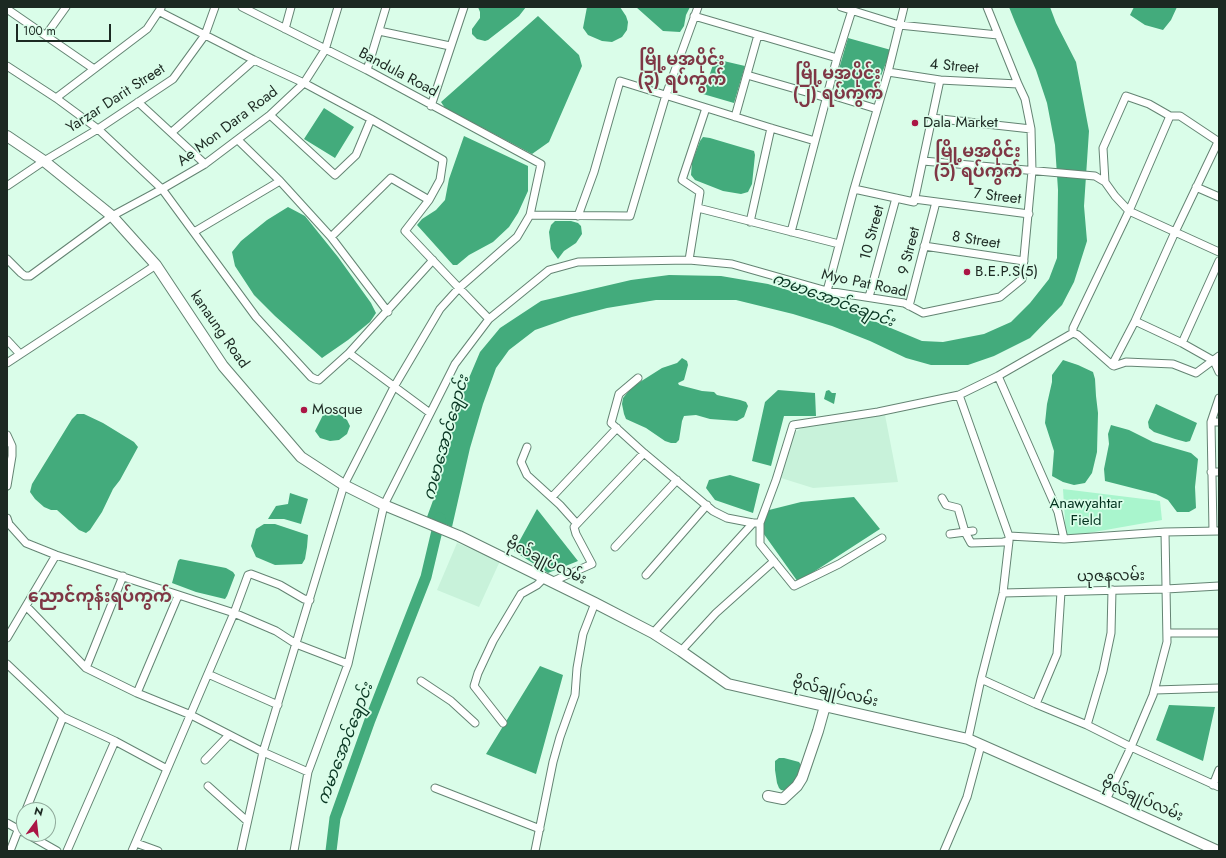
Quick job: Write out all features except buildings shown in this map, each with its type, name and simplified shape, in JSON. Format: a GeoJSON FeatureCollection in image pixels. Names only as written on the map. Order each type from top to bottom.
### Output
{"type":"FeatureCollection","features":[{"type":"Feature","properties":{"kind":"street"},"geometry":{"type":"LineString","coordinates":[[46,35],[66,7]]}},
{"type":"Feature","properties":{"kind":"street","name":"Yarzar Darit Street"},"geometry":{"type":"LineString","coordinates":[[7,186],[44,161],[98,129],[176,77],[205,35],[215,7]]}},
{"type":"Feature","properties":{"kind":"street","name":"Bandula Road"},"geometry":{"type":"LineString","coordinates":[[242,7],[367,70],[431,106],[541,164],[530,215]]}},
{"type":"Feature","properties":{"kind":"street"},"geometry":{"type":"LineString","coordinates":[[285,29],[292,7]]}},
{"type":"Feature","properties":{"kind":"street","name":"Ae Mon Dara Road"},"geometry":{"type":"LineString","coordinates":[[7,259],[25,276],[30,276],[112,216],[205,164],[238,140],[270,115],[304,83],[325,50],[338,7]]}},
{"type":"Feature","properties":{"kind":"street"},"geometry":{"type":"LineString","coordinates":[[367,70],[386,7]]}},
{"type":"Feature","properties":{"kind":"street"},"geometry":{"type":"LineString","coordinates":[[431,106],[462,7]]}},
{"type":"Feature","properties":{"kind":"street"},"geometry":{"type":"LineString","coordinates":[[241,851],[263,752],[344,485],[394,387],[440,309],[459,288],[517,237],[530,215],[630,216],[666,95],[698,7]]}},
{"type":"Feature","properties":{"kind":"street"},"geometry":{"type":"LineString","coordinates":[[841,7],[853,9],[899,25],[998,35]]}},
{"type":"Feature","properties":{"kind":"street"},"geometry":{"type":"LineString","coordinates":[[827,291],[854,189],[888,72],[904,7]]}},
{"type":"Feature","properties":{"kind":"street","name":"Myo Pat Road"},"geometry":{"type":"LineString","coordinates":[[294,851],[308,772],[348,664],[384,505],[455,364],[489,319],[549,270],[578,262],[689,260],[732,264],[827,291],[904,303],[923,313],[1000,297],[1022,279],[1032,170],[1031,129],[1025,99],[987,7]]}},
{"type":"Feature","properties":{"kind":"street"},"geometry":{"type":"LineString","coordinates":[[7,9],[94,69]]}},
{"type":"Feature","properties":{"kind":"street"},"geometry":{"type":"LineString","coordinates":[[56,98],[147,29],[160,9],[205,35],[304,83],[443,160],[440,180],[429,200],[405,231],[489,319]]}},
{"type":"Feature","properties":{"kind":"street"},"geometry":{"type":"LineString","coordinates":[[791,232],[837,58],[853,9]]}},
{"type":"Feature","properties":{"kind":"street"},"geometry":{"type":"LineString","coordinates":[[694,16],[837,58]]}},
{"type":"Feature","properties":{"kind":"street"},"geometry":{"type":"LineString","coordinates":[[379,31],[450,46]]}},
{"type":"Feature","properties":{"kind":"street"},"geometry":{"type":"LineString","coordinates":[[735,117],[758,35]]}},
{"type":"Feature","properties":{"kind":"street"},"geometry":{"type":"LineString","coordinates":[[172,132],[254,60]]}},
{"type":"Feature","properties":{"kind":"street"},"geometry":{"type":"LineString","coordinates":[[7,66],[56,98],[98,129],[162,189],[256,316],[311,377],[319,380],[349,353],[388,312],[433,260]]}},
{"type":"Feature","properties":{"kind":"street","name":"4 Street"},"geometry":{"type":"LineString","coordinates":[[888,72],[940,80],[1018,84]]}},
{"type":"Feature","properties":{"kind":"street"},"geometry":{"type":"LineString","coordinates":[[747,75],[877,109]]}},
{"type":"Feature","properties":{"kind":"street"},"geometry":{"type":"LineString","coordinates":[[914,200],[940,80]]}},
{"type":"Feature","properties":{"kind":"street"},"geometry":{"type":"LineString","coordinates":[[578,216],[594,172],[620,81],[771,128],[815,140]]}},
{"type":"Feature","properties":{"kind":"street"},"geometry":{"type":"LineString","coordinates":[[1105,182],[1103,148],[1126,96],[1149,104],[1170,116],[1180,116],[1219,142],[1175,232],[1136,321],[1112,365]]}},
{"type":"Feature","properties":{"kind":"street"},"geometry":{"type":"LineString","coordinates":[[138,102],[205,164]]}},
{"type":"Feature","properties":{"kind":"street"},"geometry":{"type":"LineString","coordinates":[[689,260],[700,192],[682,180],[706,108]]}},
{"type":"Feature","properties":{"kind":"street"},"geometry":{"type":"LineString","coordinates":[[270,115],[335,176],[356,155],[371,119]]}},
{"type":"Feature","properties":{"kind":"street"},"geometry":{"type":"LineString","coordinates":[[1073,333],[1073,328],[1129,211],[1170,116]]}},
{"type":"Feature","properties":{"kind":"street"},"geometry":{"type":"LineString","coordinates":[[932,118],[1031,129]]}},
{"type":"Feature","properties":{"kind":"street"},"geometry":{"type":"LineString","coordinates":[[750,222],[771,128]]}},
{"type":"Feature","properties":{"kind":"street","name":"kanaung Road"},"geometry":{"type":"LineString","coordinates":[[7,136],[44,161],[112,216],[156,265],[223,366],[300,457],[344,485],[384,505],[420,519]]}},
{"type":"Feature","properties":{"kind":"street"},"geometry":{"type":"LineString","coordinates":[[238,140],[280,181],[332,237],[388,312]]}},
{"type":"Feature","properties":{"kind":"street"},"geometry":{"type":"LineString","coordinates":[[923,161],[930,163],[1095,176],[1105,182],[1115,196],[1129,211],[1219,252]]}},
{"type":"Feature","properties":{"kind":"street"},"geometry":{"type":"LineString","coordinates":[[332,237],[391,178],[429,200]]}},
{"type":"Feature","properties":{"kind":"street"},"geometry":{"type":"LineString","coordinates":[[194,232],[280,181]]}},
{"type":"Feature","properties":{"kind":"street"},"geometry":{"type":"LineString","coordinates":[[1196,187],[1219,197]]}},
{"type":"Feature","properties":{"kind":"street","name":"7 Street"},"geometry":{"type":"LineString","coordinates":[[854,189],[914,202],[914,200],[936,202],[1029,214]]}},
{"type":"Feature","properties":{"kind":"street","name":"10 Street"},"geometry":{"type":"LineString","coordinates":[[868,297],[896,198]]}},
{"type":"Feature","properties":{"kind":"street","name":"9 Street"},"geometry":{"type":"LineString","coordinates":[[909,306],[936,202]]}},
{"type":"Feature","properties":{"kind":"street"},"geometry":{"type":"LineString","coordinates":[[698,208],[839,244]]}},
{"type":"Feature","properties":{"kind":"street","name":"8 Street"},"geometry":{"type":"LineString","coordinates":[[924,246],[1024,261]]}},
{"type":"Feature","properties":{"kind":"street"},"geometry":{"type":"LineString","coordinates":[[1182,343],[1219,261]]}},
{"type":"Feature","properties":{"kind":"street"},"geometry":{"type":"LineString","coordinates":[[7,363],[156,265]]}},
{"type":"Feature","properties":{"kind":"street"},"geometry":{"type":"LineString","coordinates":[[1136,321],[1217,358]]}},
{"type":"Feature","properties":{"kind":"street"},"geometry":{"type":"LineString","coordinates":[[1073,333],[1078,335],[1112,365],[1126,362],[1173,364],[1196,373],[1217,358]]}},
{"type":"Feature","properties":{"kind":"street"},"geometry":{"type":"LineString","coordinates":[[653,633],[757,523],[776,480],[793,425],[878,412],[959,395],[998,376],[1073,333]]}},
{"type":"Feature","properties":{"kind":"street"},"geometry":{"type":"LineString","coordinates":[[7,340],[20,354]]}},
{"type":"Feature","properties":{"kind":"street"},"geometry":{"type":"LineString","coordinates":[[349,353],[430,412]]}},
{"type":"Feature","properties":{"kind":"street"},"geometry":{"type":"LineString","coordinates":[[1217,358],[1219,372]]}},
{"type":"Feature","properties":{"kind":"street"},"geometry":{"type":"LineString","coordinates":[[998,376],[1058,512],[1064,539]]}},
{"type":"Feature","properties":{"kind":"street"},"geometry":{"type":"LineString","coordinates":[[638,378],[619,394],[611,423],[713,511],[727,518],[757,523]]}},
{"type":"Feature","properties":{"kind":"street"},"geometry":{"type":"LineString","coordinates":[[959,395],[1009,538],[1003,593],[981,679],[968,739]]}},
{"type":"Feature","properties":{"kind":"street"},"geometry":{"type":"LineString","coordinates":[[942,498],[946,505],[958,508],[965,532],[972,543],[1003,542],[1009,538],[1064,539],[1166,532],[1216,531],[1211,472],[1211,422],[1219,398]]}},
{"type":"Feature","properties":{"kind":"street"},"geometry":{"type":"LineString","coordinates":[[1211,422],[1219,422]]}},
{"type":"Feature","properties":{"kind":"street"},"geometry":{"type":"LineString","coordinates":[[552,497],[617,428]]}},
{"type":"Feature","properties":{"kind":"street"},"geometry":{"type":"LineString","coordinates":[[7,486],[12,456],[12,446],[8,437]]}},
{"type":"Feature","properties":{"kind":"street"},"geometry":{"type":"LineString","coordinates":[[527,447],[521,462],[524,472],[530,480],[552,497],[577,524]]}},
{"type":"Feature","properties":{"kind":"street"},"geometry":{"type":"LineString","coordinates":[[503,723],[474,686],[478,673],[493,642],[521,594],[547,580],[592,564],[576,534],[574,527],[644,453]]}},
{"type":"Feature","properties":{"kind":"street"},"geometry":{"type":"LineString","coordinates":[[1211,472],[1219,472]]}},
{"type":"Feature","properties":{"kind":"street"},"geometry":{"type":"LineString","coordinates":[[615,547],[677,480]]}},
{"type":"Feature","properties":{"kind":"street"},"geometry":{"type":"LineString","coordinates":[[646,575],[707,506]]}},
{"type":"Feature","properties":{"kind":"street"},"geometry":{"type":"LineString","coordinates":[[7,518],[9,524],[26,543],[56,555],[234,613],[276,631],[296,644],[348,664]]}},
{"type":"Feature","properties":{"kind":"street","name":"ဗိုလ်ချုပ်လမ်း"},"geometry":{"type":"LineString","coordinates":[[420,519],[459,536],[653,633],[728,684],[968,739],[1218,851]]}},
{"type":"Feature","properties":{"kind":"street"},"geometry":{"type":"LineString","coordinates":[[757,523],[760,544],[794,586],[838,564],[882,538]]}},
{"type":"Feature","properties":{"kind":"street"},"geometry":{"type":"LineString","coordinates":[[950,534],[973,531]]}},
{"type":"Feature","properties":{"kind":"street"},"geometry":{"type":"LineString","coordinates":[[1106,800],[1131,747],[1155,690],[1167,642],[1166,532]]}},
{"type":"Feature","properties":{"kind":"street"},"geometry":{"type":"LineString","coordinates":[[7,638],[56,555]]}},
{"type":"Feature","properties":{"kind":"street"},"geometry":{"type":"LineString","coordinates":[[681,651],[716,613],[774,561]]}},
{"type":"Feature","properties":{"kind":"street"},"geometry":{"type":"LineString","coordinates":[[132,851],[234,613],[245,579],[250,574],[280,585],[310,600]]}},
{"type":"Feature","properties":{"kind":"street"},"geometry":{"type":"LineString","coordinates":[[86,668],[123,576]]}},
{"type":"Feature","properties":{"kind":"street","name":"ယုဇနလမ်း"},"geometry":{"type":"LineString","coordinates":[[1003,593],[1166,589],[1219,586]]}},
{"type":"Feature","properties":{"kind":"street"},"geometry":{"type":"LineString","coordinates":[[1087,725],[1103,671],[1111,633],[1112,590]]}},
{"type":"Feature","properties":{"kind":"street"},"geometry":{"type":"LineString","coordinates":[[1036,704],[1057,654],[1061,592]]}},
{"type":"Feature","properties":{"kind":"street"},"geometry":{"type":"LineString","coordinates":[[138,693],[178,596]]}},
{"type":"Feature","properties":{"kind":"street"},"geometry":{"type":"LineString","coordinates":[[535,851],[553,762],[560,736],[575,695],[577,668],[583,634],[595,603]]}},
{"type":"Feature","properties":{"kind":"street"},"geometry":{"type":"LineString","coordinates":[[26,606],[86,668],[138,693],[191,714],[263,752],[308,772]]}},
{"type":"Feature","properties":{"kind":"street"},"geometry":{"type":"LineString","coordinates":[[1167,633],[1219,633]]}},
{"type":"Feature","properties":{"kind":"street"},"geometry":{"type":"LineString","coordinates":[[7,664],[63,717],[115,741],[167,769]]}},
{"type":"Feature","properties":{"kind":"street"},"geometry":{"type":"LineString","coordinates":[[208,674],[278,704]]}},
{"type":"Feature","properties":{"kind":"street"},"geometry":{"type":"LineString","coordinates":[[981,679],[1087,725],[1216,786],[1219,770]]}},
{"type":"Feature","properties":{"kind":"street"},"geometry":{"type":"LineString","coordinates":[[421,681],[451,700],[475,723]]}},
{"type":"Feature","properties":{"kind":"street"},"geometry":{"type":"LineString","coordinates":[[1155,690],[1219,688]]}},
{"type":"Feature","properties":{"kind":"street"},"geometry":{"type":"LineString","coordinates":[[768,796],[783,799],[797,786],[802,778],[825,706]]}},
{"type":"Feature","properties":{"kind":"street"},"geometry":{"type":"LineString","coordinates":[[29,802],[63,717]]}},
{"type":"Feature","properties":{"kind":"street"},"geometry":{"type":"LineString","coordinates":[[205,760],[229,735]]}},
{"type":"Feature","properties":{"kind":"street"},"geometry":{"type":"LineString","coordinates":[[67,851],[115,741]]}},
{"type":"Feature","properties":{"kind":"street"},"geometry":{"type":"LineString","coordinates":[[944,851],[965,804],[981,745]]}},
{"type":"Feature","properties":{"kind":"street"},"geometry":{"type":"LineString","coordinates":[[208,786],[247,821]]}},
{"type":"Feature","properties":{"kind":"street"},"geometry":{"type":"LineString","coordinates":[[435,788],[540,829]]}},
{"type":"Feature","properties":{"kind":"street"},"geometry":{"type":"LineString","coordinates":[[7,823],[16,828]]}},
{"type":"Feature","properties":{"kind":"street"},"geometry":{"type":"LineString","coordinates":[[10,851],[16,840]]}},
{"type":"Feature","properties":{"kind":"street"},"geometry":{"type":"LineString","coordinates":[[41,842],[57,851]]}},
{"type":"Feature","properties":{"kind":"street"},"geometry":{"type":"LineString","coordinates":[[136,843],[158,851]]}},
{"type":"Feature","properties":{"kind":"shaded area"},"geometry":{"type":"Polygon","coordinates":[[[478,7],[526,7],[519,16],[485,41],[477,39],[472,34],[472,29],[480,18],[478,7]]]}},
{"type":"Feature","properties":{"kind":"shaded area"},"geometry":{"type":"Polygon","coordinates":[[[587,7],[620,7],[628,22],[627,30],[622,37],[612,42],[602,41],[588,35],[583,28],[587,7]]]}},
{"type":"Feature","properties":{"kind":"shaded area"},"geometry":{"type":"Polygon","coordinates":[[[636,7],[690,7],[686,15],[684,26],[680,32],[663,31],[636,7]]]}},
{"type":"Feature","properties":{"kind":"shaded area"},"geometry":{"type":"Polygon","coordinates":[[[1009,7],[1050,7],[1056,23],[1076,62],[1089,131],[1084,206],[1087,241],[1074,282],[1062,305],[1030,338],[994,356],[968,365],[931,365],[906,358],[870,341],[832,326],[793,314],[736,300],[656,300],[607,308],[572,317],[535,330],[509,350],[496,368],[483,404],[470,448],[452,527],[427,517],[435,495],[450,430],[466,385],[480,352],[500,328],[541,301],[631,280],[669,275],[721,276],[768,284],[833,304],[922,341],[943,342],[984,334],[1011,322],[1030,303],[1049,279],[1057,258],[1058,190],[1055,145],[1047,103],[1036,70],[1009,7]]]}},
{"type":"Feature","properties":{"kind":"shaded area"},"geometry":{"type":"Polygon","coordinates":[[[1134,7],[1177,7],[1171,20],[1163,30],[1145,25],[1130,15],[1134,7]]]}},
{"type":"Feature","properties":{"kind":"shaded area"},"geometry":{"type":"Polygon","coordinates":[[[538,16],[579,55],[582,66],[549,142],[532,154],[445,108],[441,102],[538,16]]]}},
{"type":"Feature","properties":{"kind":"shaded area"},"geometry":{"type":"Polygon","coordinates":[[[848,38],[891,50],[872,99],[834,86],[848,38]]]}},
{"type":"Feature","properties":{"kind":"shaded area"},"geometry":{"type":"Polygon","coordinates":[[[715,59],[745,66],[734,103],[703,94],[715,59]]]}},
{"type":"Feature","properties":{"kind":"shaded area"},"geometry":{"type":"Polygon","coordinates":[[[324,108],[354,127],[335,158],[304,139],[324,108]]]}},
{"type":"Feature","properties":{"kind":"shaded area"},"geometry":{"type":"Polygon","coordinates":[[[464,136],[528,166],[528,191],[518,213],[509,227],[493,242],[469,255],[457,265],[453,265],[417,225],[422,219],[436,210],[445,200],[449,179],[464,136]]]}},
{"type":"Feature","properties":{"kind":"shaded area"},"geometry":{"type":"Polygon","coordinates":[[[703,137],[754,151],[755,155],[752,184],[748,192],[741,194],[723,191],[695,180],[691,175],[692,162],[703,137]]]}},
{"type":"Feature","properties":{"kind":"shaded area"},"geometry":{"type":"Polygon","coordinates":[[[288,207],[305,216],[338,257],[371,303],[376,313],[370,322],[322,358],[254,295],[235,266],[232,252],[241,241],[267,220],[288,207]]]}},
{"type":"Feature","properties":{"kind":"shaded area"},"geometry":{"type":"Polygon","coordinates":[[[555,221],[571,221],[578,223],[581,226],[582,234],[576,243],[564,251],[558,259],[551,249],[549,232],[551,225],[555,221]]]}},
{"type":"Feature","properties":{"kind":"shaded area"},"geometry":{"type":"Polygon","coordinates":[[[682,358],[687,361],[688,365],[684,380],[678,383],[679,385],[702,391],[714,392],[717,395],[746,402],[748,406],[744,417],[737,421],[710,419],[696,415],[684,416],[679,440],[676,443],[671,443],[665,441],[646,428],[626,419],[622,404],[623,398],[632,387],[662,368],[677,363],[682,358]]]}},
{"type":"Feature","properties":{"kind":"shaded area"},"geometry":{"type":"Polygon","coordinates":[[[1063,360],[1093,372],[1098,413],[1097,452],[1092,473],[1085,483],[1074,485],[1063,482],[1052,476],[1054,451],[1045,423],[1052,375],[1063,360]]]}},
{"type":"Feature","properties":{"kind":"shaded area"},"geometry":{"type":"Polygon","coordinates":[[[778,390],[815,393],[816,416],[784,416],[771,466],[752,461],[765,402],[778,390]]]}},
{"type":"Feature","properties":{"kind":"shaded area"},"geometry":{"type":"Polygon","coordinates":[[[829,390],[832,393],[836,393],[834,404],[824,399],[826,391],[829,390]]]}},
{"type":"Feature","properties":{"kind":"shaded area"},"geometry":{"type":"Polygon","coordinates":[[[1156,404],[1197,423],[1190,441],[1186,442],[1175,439],[1154,432],[1149,428],[1148,422],[1156,404]]]}},
{"type":"Feature","properties":{"kind":"shaded area"},"geometry":{"type":"Polygon","coordinates":[[[335,411],[347,420],[350,426],[347,434],[339,440],[330,441],[320,438],[315,431],[324,413],[335,411]]]}},
{"type":"Feature","properties":{"kind":"shaded area"},"geometry":{"type":"Polygon","coordinates":[[[77,414],[84,414],[103,423],[134,442],[138,447],[120,480],[113,489],[102,512],[90,530],[86,533],[79,530],[57,510],[51,510],[44,507],[30,492],[32,484],[72,419],[77,414]]]}},
{"type":"Feature","properties":{"kind":"shaded area"},"geometry":{"type":"Polygon","coordinates":[[[885,415],[898,482],[813,488],[781,478],[795,432],[806,426],[885,415]]]}},
{"type":"Feature","properties":{"kind":"shaded area"},"geometry":{"type":"Polygon","coordinates":[[[1111,425],[1129,430],[1153,442],[1191,453],[1198,459],[1195,487],[1196,508],[1189,512],[1177,512],[1168,500],[1156,494],[1105,481],[1104,469],[1109,444],[1108,434],[1111,425]]]}},
{"type":"Feature","properties":{"kind":"shaded area"},"geometry":{"type":"Polygon","coordinates":[[[730,475],[760,484],[753,513],[715,500],[706,488],[709,480],[730,475]]]}},
{"type":"Feature","properties":{"kind":"shaded area"},"geometry":{"type":"Polygon","coordinates":[[[290,493],[308,499],[301,524],[284,519],[268,519],[276,506],[288,504],[290,493]]]}},
{"type":"Feature","properties":{"kind":"shaded area"},"geometry":{"type":"Polygon","coordinates":[[[854,497],[880,529],[798,582],[761,530],[769,510],[801,502],[854,497]]]}},
{"type":"Feature","properties":{"kind":"shaded area"},"geometry":{"type":"Polygon","coordinates":[[[537,509],[578,561],[548,573],[514,551],[537,509]]]}},
{"type":"Feature","properties":{"kind":"shaded area"},"geometry":{"type":"Polygon","coordinates":[[[264,524],[275,524],[308,535],[305,559],[302,564],[275,565],[256,557],[251,546],[256,529],[264,524]]]}},
{"type":"Feature","properties":{"kind":"shaded area"},"geometry":{"type":"Polygon","coordinates":[[[457,543],[500,561],[479,607],[437,590],[457,543]]]}},
{"type":"Feature","properties":{"kind":"shaded area"},"geometry":{"type":"Polygon","coordinates":[[[180,559],[226,568],[233,572],[235,575],[225,599],[196,592],[172,583],[178,561],[180,559]]]}},
{"type":"Feature","properties":{"kind":"shaded area"},"geometry":{"type":"Polygon","coordinates":[[[540,666],[563,675],[536,774],[486,754],[540,666]]]}},
{"type":"Feature","properties":{"kind":"shaded area"},"geometry":{"type":"Polygon","coordinates":[[[1169,705],[1215,707],[1203,761],[1156,740],[1169,705]]]}},
{"type":"Feature","properties":{"kind":"shaded area"},"geometry":{"type":"Polygon","coordinates":[[[779,758],[799,762],[801,765],[800,773],[792,788],[787,791],[781,790],[777,783],[775,761],[779,758]]]}},
{"type":"Feature","properties":{"kind":"green space","name":"Anawyahtar Field"},"geometry":{"type":"Polygon","coordinates":[[[1063,489],[1160,501],[1162,520],[1066,537],[1063,489]]]}},
{"type":"Feature","properties":{"kind":"waterway","name":"ကမာအောင်ချောင်း"},"geometry":{"type":"LineString","coordinates":[[331,851],[335,818],[370,720],[426,577],[440,518]]}},
{"type":"Feature","properties":{"kind":"place","name":"Dala Market"},"geometry":{"type":"Point","coordinates":[915,123]}},
{"type":"Feature","properties":{"kind":"place","name":"B.E.P.S(5)"},"geometry":{"type":"Point","coordinates":[967,272]}},
{"type":"Feature","properties":{"kind":"place","name":"Mosque"},"geometry":{"type":"Point","coordinates":[304,410]}},
{"type":"Feature","properties":{"kind":"district","name":"မြို့မအပိုင်း (၃) ရပ်ကွက်"},"geometry":{"type":"Point","coordinates":[682,71]}},
{"type":"Feature","properties":{"kind":"district","name":"မြို့မအပိုင်း (၂) ရပ်ကွက်"},"geometry":{"type":"Point","coordinates":[838,85]}},
{"type":"Feature","properties":{"kind":"district","name":"မြို့မအပိုင်း (၁) ရပ်ကွက်"},"geometry":{"type":"Point","coordinates":[978,163]}},
{"type":"Feature","properties":{"kind":"district","name":"ညောင်ကုန်းရပ်ကွက်"},"geometry":{"type":"Point","coordinates":[100,598]}}]}
